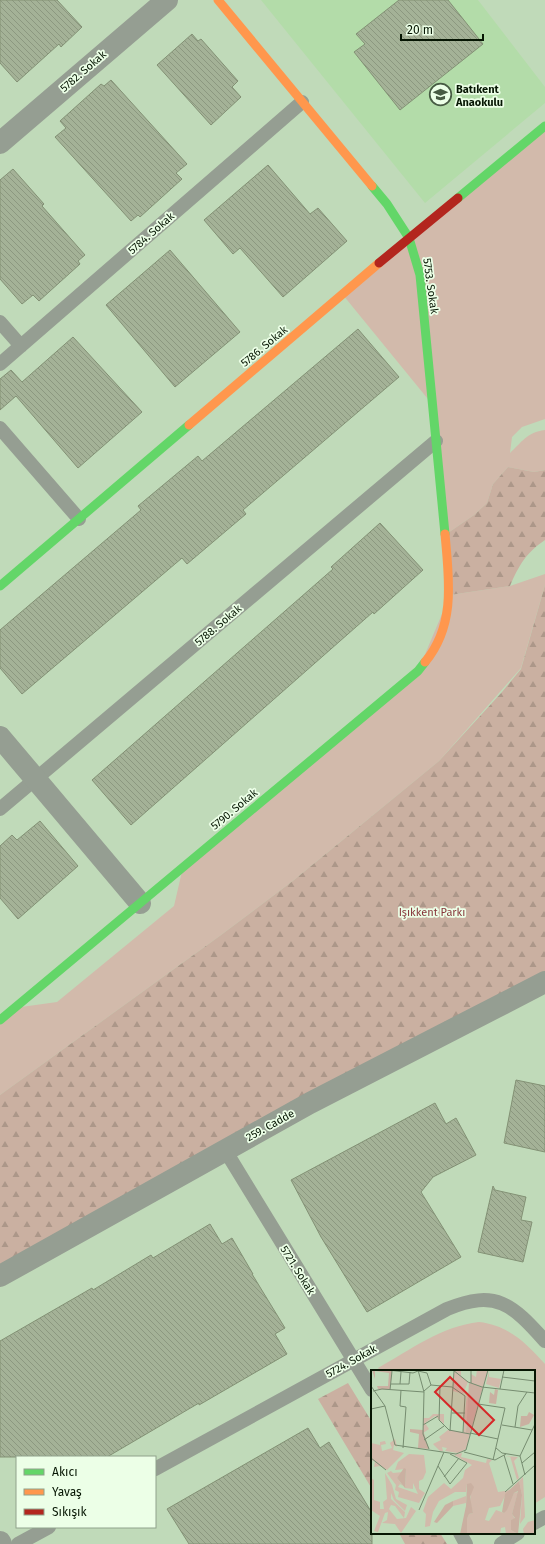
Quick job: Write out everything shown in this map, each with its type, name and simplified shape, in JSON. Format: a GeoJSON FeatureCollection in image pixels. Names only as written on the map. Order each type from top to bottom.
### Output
{"type":"FeatureCollection","features":[{"type":"Feature","properties":{"kind":"street","name":"5782. Sokak"},"geometry":{"type":"LineString","coordinates":[[0,143],[166,0]]}},
{"type":"Feature","properties":{"kind":"street","name":"5753. Sokak"},"geometry":{"type":"LineString","coordinates":[[218,0],[387,204],[409,238],[413,248],[420,275],[450,595]]}},
{"type":"Feature","properties":{"kind":"street","name":"5786. Sokak"},"geometry":{"type":"LineString","coordinates":[[0,586],[409,238],[545,126]]}},
{"type":"Feature","properties":{"kind":"street","name":"5790. Sokak"},"geometry":{"type":"LineString","coordinates":[[0,1020],[418,671],[432,655],[442,636],[447,619],[450,595]]}},
{"type":"Feature","properties":{"kind":"street"},"geometry":{"type":"LineString","coordinates":[[0,737],[140,903]]}},
{"type":"Feature","properties":{"kind":"street","name":"259. Cadde"},"geometry":{"type":"LineString","coordinates":[[0,1276],[310,1103],[542,989]]}},
{"type":"Feature","properties":{"kind":"lane","name":"5784. Sokak"},"geometry":{"type":"LineString","coordinates":[[0,364],[302,102]]}},
{"type":"Feature","properties":{"kind":"lane"},"geometry":{"type":"LineString","coordinates":[[0,322],[21,346]]}},
{"type":"Feature","properties":{"kind":"lane"},"geometry":{"type":"LineString","coordinates":[[0,428],[79,519]]}},
{"type":"Feature","properties":{"kind":"lane","name":"5788. Sokak"},"geometry":{"type":"LineString","coordinates":[[0,809],[436,441]]}},
{"type":"Feature","properties":{"kind":"lane","name":"5721. Sokak"},"geometry":{"type":"LineString","coordinates":[[225,1150],[371,1388]]}},
{"type":"Feature","properties":{"kind":"lane","name":"5724. Sokak"},"geometry":{"type":"LineString","coordinates":[[156,1468],[447,1309],[475,1300],[488,1299],[500,1302],[511,1307],[521,1315],[545,1341]]}},
{"type":"Feature","properties":{"kind":"lane"},"geometry":{"type":"LineString","coordinates":[[535,1522],[545,1517]]}},
{"type":"Feature","properties":{"kind":"lane"},"geometry":{"type":"LineString","coordinates":[[18,1544],[47,1528]]}},
{"type":"Feature","properties":{"kind":"lane"},"geometry":{"type":"LineString","coordinates":[[461,1534],[466,1544]]}},
{"type":"Feature","properties":{"kind":"lane"},"geometry":{"type":"LineString","coordinates":[[500,1544],[516,1534]]}},
{"type":"Feature","properties":{"kind":"shaded area","name":"Batıkent Anaokulu"},"geometry":{"type":"Polygon","coordinates":[[[261,0],[478,0],[545,87],[545,103],[425,203],[261,0]]]}},
{"type":"Feature","properties":{"kind":"shaded area"},"geometry":{"type":"Polygon","coordinates":[[[545,126],[545,419],[522,427],[512,437],[510,453],[533,433],[545,430],[545,470],[534,472],[508,467],[493,484],[487,503],[474,515],[445,535],[432,404],[343,295],[545,126]]]}},
{"type":"Feature","properties":{"kind":"shaded area"},"geometry":{"type":"Polygon","coordinates":[[[545,574],[545,585],[521,668],[439,761],[294,880],[221,935],[0,1095],[0,1020],[14,1008],[57,1002],[174,906],[183,867],[418,671],[450,595],[510,586],[545,574]]]}},
{"type":"Feature","properties":{"kind":"shaded area"},"geometry":{"type":"Polygon","coordinates":[[[479,1322],[508,1331],[531,1349],[545,1364],[545,1497],[535,1503],[535,1370],[379,1370],[378,1368],[427,1340],[452,1328],[479,1322]]]}},
{"type":"Feature","properties":{"kind":"green space"},"geometry":{"type":"Polygon","coordinates":[[[508,467],[534,472],[545,470],[545,540],[538,545],[524,560],[510,586],[450,595],[445,535],[474,515],[487,503],[493,484],[508,467]]]}},
{"type":"Feature","properties":{"kind":"green space","name":"Işıkkent Parkı"},"geometry":{"type":"Polygon","coordinates":[[[545,585],[545,982],[0,1276],[0,1095],[221,935],[294,880],[439,761],[521,669],[545,585]]]}},
{"type":"Feature","properties":{"kind":"green space"},"geometry":{"type":"Polygon","coordinates":[[[348,1383],[371,1420],[371,1487],[318,1399],[348,1383]]]}},
{"type":"Feature","properties":{"kind":"green space"},"geometry":{"type":"Polygon","coordinates":[[[400,1534],[441,1534],[447,1544],[405,1544],[400,1534]]]}},
{"type":"Feature","properties":{"kind":"building"},"geometry":{"type":"Polygon","coordinates":[[[0,0],[57,0],[82,27],[61,47],[59,44],[17,82],[0,63],[0,0]]]}},
{"type":"Feature","properties":{"kind":"building"},"geometry":{"type":"Polygon","coordinates":[[[399,0],[448,0],[483,44],[400,110],[354,52],[365,44],[356,34],[399,0]]]}},
{"type":"Feature","properties":{"kind":"building"},"geometry":{"type":"Polygon","coordinates":[[[192,34],[198,41],[201,39],[238,81],[232,87],[241,97],[211,125],[157,65],[192,34]]]}},
{"type":"Feature","properties":{"kind":"building"},"geometry":{"type":"Polygon","coordinates":[[[111,80],[187,164],[176,173],[182,179],[140,217],[138,215],[131,221],[55,137],[66,128],[60,121],[101,84],[104,86],[111,80]]]}},
{"type":"Feature","properties":{"kind":"building"},"geometry":{"type":"Polygon","coordinates":[[[268,165],[310,214],[318,208],[347,241],[283,297],[240,248],[233,254],[204,220],[268,165]]]}},
{"type":"Feature","properties":{"kind":"building"},"geometry":{"type":"Polygon","coordinates":[[[13,169],[44,204],[42,206],[85,255],[78,261],[80,264],[39,301],[33,295],[22,304],[0,279],[0,180],[13,169]]]}},
{"type":"Feature","properties":{"kind":"building"},"geometry":{"type":"Polygon","coordinates":[[[170,250],[240,332],[175,387],[106,305],[170,250]]]}},
{"type":"Feature","properties":{"kind":"building"},"geometry":{"type":"Polygon","coordinates":[[[358,329],[399,377],[243,510],[246,514],[187,564],[182,558],[22,694],[0,668],[0,630],[141,510],[138,506],[198,456],[202,461],[358,329]]]}},
{"type":"Feature","properties":{"kind":"building"},"geometry":{"type":"Polygon","coordinates":[[[73,337],[142,412],[78,468],[16,396],[0,410],[0,379],[11,370],[22,382],[73,337]]]}},
{"type":"Feature","properties":{"kind":"building"},"geometry":{"type":"Polygon","coordinates":[[[380,523],[423,570],[374,614],[373,612],[131,825],[92,780],[333,569],[331,567],[380,523]]]}},
{"type":"Feature","properties":{"kind":"building"},"geometry":{"type":"Polygon","coordinates":[[[40,821],[78,866],[18,919],[0,898],[0,846],[12,835],[17,840],[40,821]]]}},
{"type":"Feature","properties":{"kind":"building"},"geometry":{"type":"Polygon","coordinates":[[[516,1080],[545,1086],[545,1152],[504,1143],[516,1080]]]}},
{"type":"Feature","properties":{"kind":"building"},"geometry":{"type":"Polygon","coordinates":[[[435,1103],[446,1124],[456,1118],[476,1155],[433,1177],[421,1192],[461,1257],[367,1312],[321,1237],[291,1180],[435,1103]]]}},
{"type":"Feature","properties":{"kind":"building"},"geometry":{"type":"Polygon","coordinates":[[[493,1186],[495,1190],[526,1197],[521,1220],[532,1222],[523,1262],[478,1252],[493,1186]]]}},
{"type":"Feature","properties":{"kind":"building"},"geometry":{"type":"Polygon","coordinates":[[[210,1224],[222,1244],[232,1238],[285,1328],[275,1334],[287,1354],[109,1456],[0,1457],[0,1341],[92,1288],[93,1290],[151,1255],[153,1258],[210,1224]]]}},
{"type":"Feature","properties":{"kind":"building"},"geometry":{"type":"Polygon","coordinates":[[[308,1428],[320,1448],[329,1442],[371,1511],[372,1544],[189,1544],[167,1509],[308,1428]]]}},
{"type":"Feature","properties":{"kind":"traffic: fast"},"geometry":{"type":"LineString","coordinates":[[458,198],[545,126]]}},
{"type":"Feature","properties":{"kind":"traffic: fast"},"geometry":{"type":"LineString","coordinates":[[372,186],[387,204],[409,238],[420,275],[445,534]]}},
{"type":"Feature","properties":{"kind":"traffic: fast"},"geometry":{"type":"LineString","coordinates":[[0,586],[189,425]]}},
{"type":"Feature","properties":{"kind":"traffic: fast"},"geometry":{"type":"LineString","coordinates":[[0,1020],[418,671],[425,662]]}},
{"type":"Feature","properties":{"kind":"traffic: slow"},"geometry":{"type":"LineString","coordinates":[[218,0],[372,186]]}},
{"type":"Feature","properties":{"kind":"traffic: slow"},"geometry":{"type":"LineString","coordinates":[[189,425],[379,263]]}},
{"type":"Feature","properties":{"kind":"traffic: slow"},"geometry":{"type":"LineString","coordinates":[[425,662],[435,648],[442,633],[446,617],[449,585],[445,534]]}},
{"type":"Feature","properties":{"kind":"traffic: jam"},"geometry":{"type":"LineString","coordinates":[[379,263],[458,198]]}},
{"type":"Feature","properties":{"kind":"place","name":"Batıkent Anaokulu"},"geometry":{"type":"Point","coordinates":[441,95]}}]}
